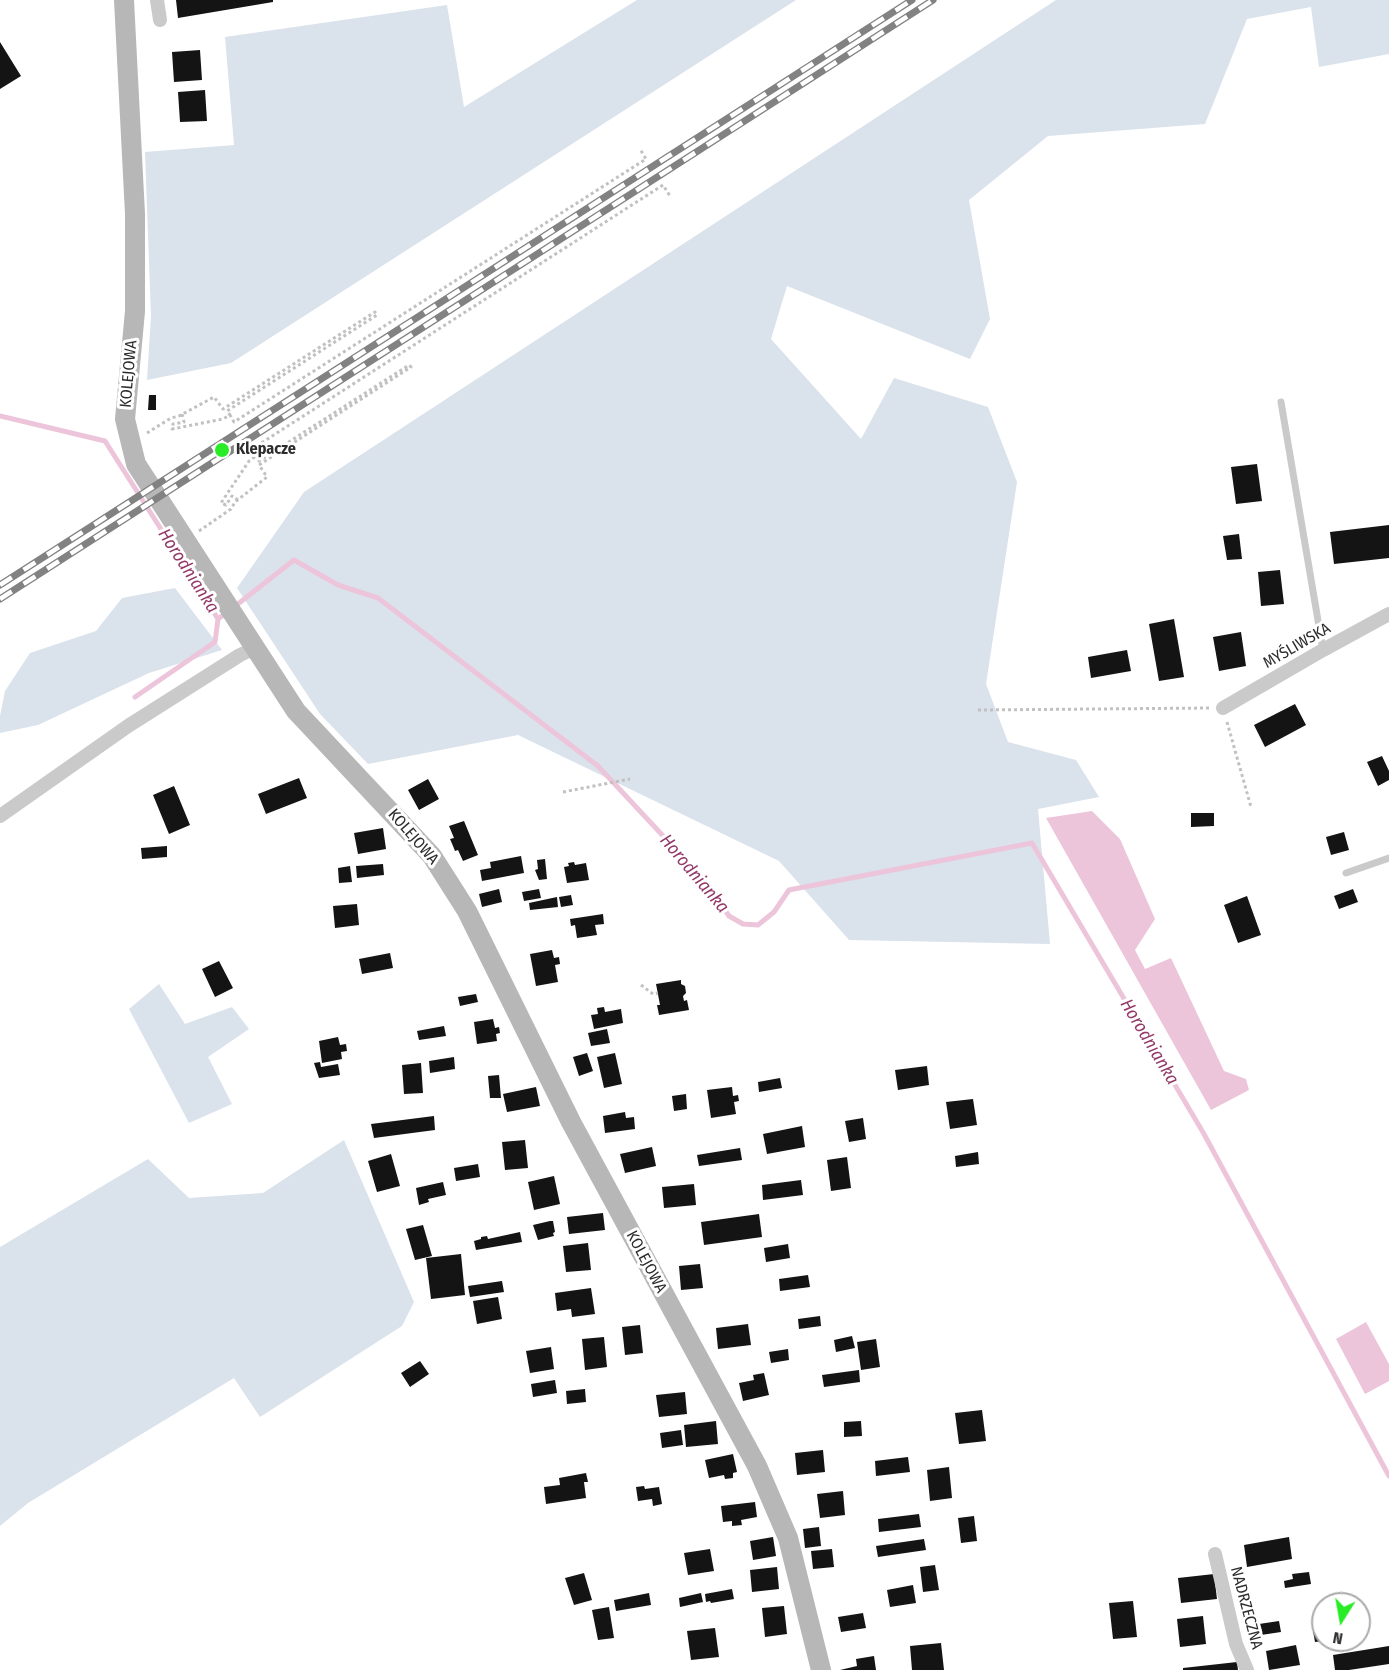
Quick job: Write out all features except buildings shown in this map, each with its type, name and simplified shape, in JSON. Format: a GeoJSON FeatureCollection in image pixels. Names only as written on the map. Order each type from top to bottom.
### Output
{"type":"FeatureCollection","features":[{"type":"Feature","properties":{"kind":"street","name":"KOLEJOWA"},"geometry":{"type":"LineString","coordinates":[[124,0],[135,214],[135,311],[125,419],[130,443],[142,476],[296,711],[432,856],[467,911],[571,1122],[757,1466],[788,1538],[821,1670]]}},
{"type":"Feature","properties":{"kind":"street"},"geometry":{"type":"LineString","coordinates":[[157,0],[159,20]]}},
{"type":"Feature","properties":{"kind":"street","name":"MYŚLIWSKA"},"geometry":{"type":"LineString","coordinates":[[1223,708],[1389,614]]}},
{"type":"Feature","properties":{"kind":"street"},"geometry":{"type":"LineString","coordinates":[[0,816],[128,726],[255,648]]}},
{"type":"Feature","properties":{"kind":"street","name":"NADRZECZNA"},"geometry":{"type":"LineString","coordinates":[[1215,1554],[1236,1644],[1247,1670]]}},
{"type":"Feature","properties":{"kind":"lane"},"geometry":{"type":"LineString","coordinates":[[1281,402],[1323,650]]}},
{"type":"Feature","properties":{"kind":"lane"},"geometry":{"type":"LineString","coordinates":[[1346,873],[1389,858]]}},
{"type":"Feature","properties":{"kind":"path"},"geometry":{"type":"LineString","coordinates":[[130,443],[171,418],[214,397],[222,409],[375,312],[377,315],[227,411],[234,422],[646,159],[640,149]]}},
{"type":"Feature","properties":{"kind":"path"},"geometry":{"type":"LineString","coordinates":[[185,541],[231,509],[238,500],[267,477],[259,465],[411,368],[409,364],[259,461],[252,449],[663,185],[670,196]]}},
{"type":"Feature","properties":{"kind":"path"},"geometry":{"type":"LineString","coordinates":[[183,414],[184,422],[173,424],[172,429],[223,419],[230,415]]}},
{"type":"Feature","properties":{"kind":"path"},"geometry":{"type":"LineString","coordinates":[[238,500],[232,496],[226,505],[221,503],[249,461],[256,456]]}},
{"type":"Feature","properties":{"kind":"path"},"geometry":{"type":"LineString","coordinates":[[978,710],[1223,708],[1251,807]]}},
{"type":"Feature","properties":{"kind":"path"},"geometry":{"type":"LineString","coordinates":[[563,792],[630,779]]}},
{"type":"Feature","properties":{"kind":"path"},"geometry":{"type":"LineString","coordinates":[[641,985],[653,994],[658,993]]}},
{"type":"Feature","properties":{"kind":"shaded area"},"geometry":{"type":"Polygon","coordinates":[[[637,0],[796,0],[231,363],[147,380],[151,316],[145,152],[234,145],[225,37],[447,5],[464,107],[637,0]]]}},
{"type":"Feature","properties":{"kind":"shaded area"},"geometry":{"type":"Polygon","coordinates":[[[1056,0],[1389,0],[1389,54],[1319,67],[1311,7],[1247,19],[1205,124],[1048,136],[969,200],[990,319],[970,359],[787,286],[771,339],[861,439],[894,378],[988,407],[1017,482],[986,684],[1008,742],[1076,760],[1099,797],[1038,809],[1050,944],[849,940],[779,861],[518,735],[368,764],[320,714],[237,588],[304,492],[1056,0]]]}},
{"type":"Feature","properties":{"kind":"shaded area"},"geometry":{"type":"Polygon","coordinates":[[[175,588],[222,650],[149,673],[38,725],[0,733],[0,716],[5,691],[30,653],[96,631],[122,598],[175,588]]]}},
{"type":"Feature","properties":{"kind":"shaded area"},"geometry":{"type":"Polygon","coordinates":[[[1092,811],[1120,839],[1155,919],[1135,950],[1145,969],[1171,958],[1224,1071],[1246,1079],[1249,1090],[1211,1110],[1046,818],[1092,811]]]}},
{"type":"Feature","properties":{"kind":"shaded area"},"geometry":{"type":"Polygon","coordinates":[[[159,984],[185,1024],[232,1007],[249,1029],[208,1057],[232,1104],[189,1123],[129,1009],[159,984]]]}},
{"type":"Feature","properties":{"kind":"shaded area"},"geometry":{"type":"Polygon","coordinates":[[[344,1140],[414,1302],[402,1326],[260,1417],[234,1378],[28,1503],[0,1526],[0,1247],[148,1159],[189,1198],[263,1193],[344,1140]]]}},
{"type":"Feature","properties":{"kind":"shaded area"},"geometry":{"type":"Polygon","coordinates":[[[1366,1322],[1389,1364],[1389,1381],[1365,1394],[1336,1339],[1366,1322]]]}},
{"type":"Feature","properties":{"kind":"waterway","name":"Horodnianka"},"geometry":{"type":"LineString","coordinates":[[0,416],[105,441],[218,619],[226,613]]}},
{"type":"Feature","properties":{"kind":"waterway","name":"Horodnianka"},"geometry":{"type":"LineString","coordinates":[[234,607],[294,560],[338,585],[378,598],[598,766],[705,881],[729,916],[743,924],[758,925],[774,912],[789,890],[1032,843],[1204,1134],[1389,1476]]}},
{"type":"Feature","properties":{"kind":"waterway"},"geometry":{"type":"LineString","coordinates":[[135,697],[215,642],[218,619]]}},
{"type":"Feature","properties":{"kind":"railway"},"geometry":{"type":"LineString","coordinates":[[0,585],[912,0]]}},
{"type":"Feature","properties":{"kind":"railway"},"geometry":{"type":"LineString","coordinates":[[0,599],[933,0]]}},
{"type":"Feature","properties":{"kind":"place","name":"Klepacze"},"geometry":{"type":"Point","coordinates":[222,450]}}]}
